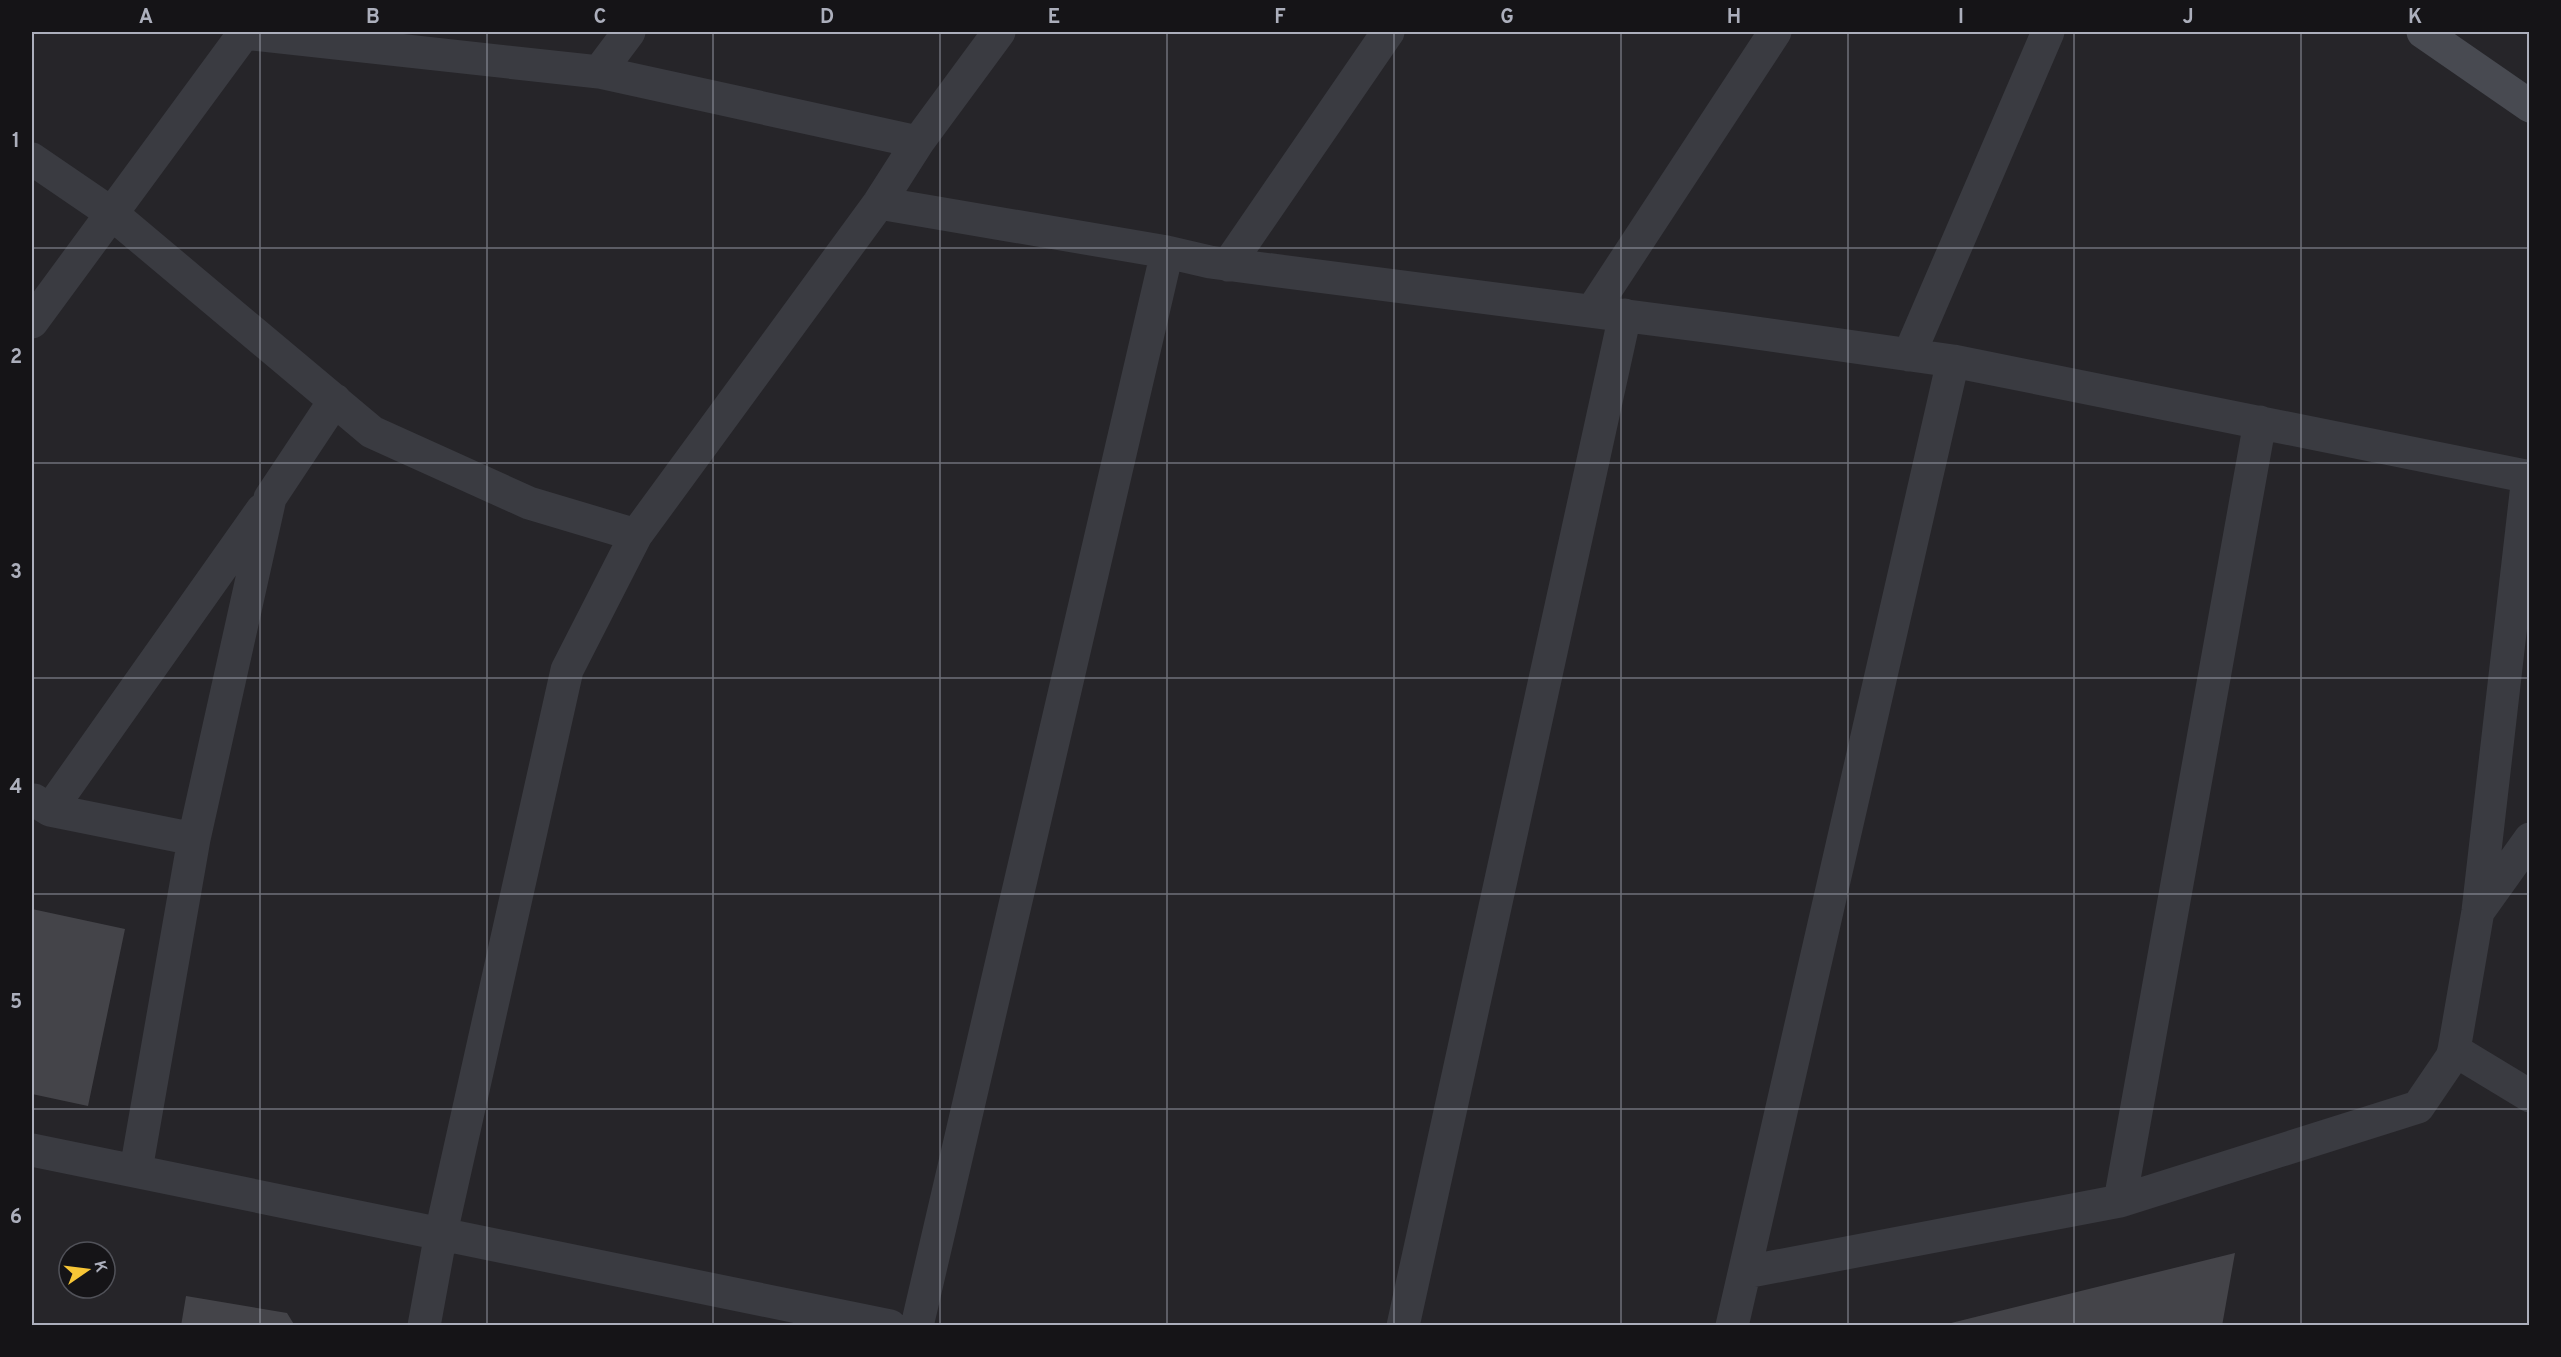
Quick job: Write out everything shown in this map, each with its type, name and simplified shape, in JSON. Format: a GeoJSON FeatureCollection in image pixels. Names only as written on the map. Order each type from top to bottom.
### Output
{"type":"FeatureCollection","features":[{"type":"Feature","properties":{"kind":"main road"},"geometry":{"type":"LineString","coordinates":[[2423,32],[2529,106]]}},
{"type":"Feature","properties":{"kind":"street"},"geometry":{"type":"LineString","coordinates":[[32,322],[244,32],[599,72],[918,142]]}},
{"type":"Feature","properties":{"kind":"street"},"geometry":{"type":"LineString","coordinates":[[599,72],[629,32]]}},
{"type":"Feature","properties":{"kind":"street"},"geometry":{"type":"LineString","coordinates":[[424,1326],[441,1233],[567,670],[636,535],[879,203],[918,142],[999,32]]}},
{"type":"Feature","properties":{"kind":"street"},"geometry":{"type":"LineString","coordinates":[[1228,265],[1388,32]]}},
{"type":"Feature","properties":{"kind":"street"},"geometry":{"type":"LineString","coordinates":[[1592,311],[1775,32]]}},
{"type":"Feature","properties":{"kind":"street"},"geometry":{"type":"LineString","coordinates":[[1909,355],[2042,34]]}},
{"type":"Feature","properties":{"kind":"street"},"geometry":{"type":"LineString","coordinates":[[32,159],[111,213],[372,432],[519,498],[636,535]]}},
{"type":"Feature","properties":{"kind":"street"},"geometry":{"type":"LineString","coordinates":[[879,203],[1167,252],[1228,265],[1625,315],[1953,361],[2529,476],[2478,911],[2454,1050],[2452,1057],[2418,1107],[2120,1201],[1746,1272]]}},
{"type":"Feature","properties":{"kind":"street"},"geometry":{"type":"LineString","coordinates":[[917,1326],[1167,252]]}},
{"type":"Feature","properties":{"kind":"street"},"geometry":{"type":"LineString","coordinates":[[1403,1326],[1625,315]]}},
{"type":"Feature","properties":{"kind":"street"},"geometry":{"type":"LineString","coordinates":[[1732,1326],[1953,361]]}},
{"type":"Feature","properties":{"kind":"street"},"geometry":{"type":"LineString","coordinates":[[194,838],[41,804],[270,498],[335,400]]}},
{"type":"Feature","properties":{"kind":"street"},"geometry":{"type":"LineString","coordinates":[[2120,1201],[2260,422]]}},
{"type":"Feature","properties":{"kind":"street"},"geometry":{"type":"LineString","coordinates":[[136,1170],[194,838],[270,498]]}},
{"type":"Feature","properties":{"kind":"street"},"geometry":{"type":"LineString","coordinates":[[2478,911],[2529,839]]}},
{"type":"Feature","properties":{"kind":"street"},"geometry":{"type":"LineString","coordinates":[[2454,1050],[2529,1096]]}},
{"type":"Feature","properties":{"kind":"street"},"geometry":{"type":"LineString","coordinates":[[32,1150],[890,1326]]}},
{"type":"Feature","properties":{"kind":"shaded area"},"geometry":{"type":"Polygon","coordinates":[[[32,32],[2529,32],[2529,1325],[32,1325],[32,32]]]}},
{"type":"Feature","properties":{"kind":"building"},"geometry":{"type":"Polygon","coordinates":[[[32,909],[125,929],[88,1106],[32,1094],[32,909]]]}},
{"type":"Feature","properties":{"kind":"building"},"geometry":{"type":"Polygon","coordinates":[[[2235,1253],[2222,1326],[1943,1326],[1943,1325],[2235,1253]]]}},
{"type":"Feature","properties":{"kind":"building"},"geometry":{"type":"Polygon","coordinates":[[[186,1296],[287,1313],[295,1326],[181,1326],[186,1296]]]}}]}
